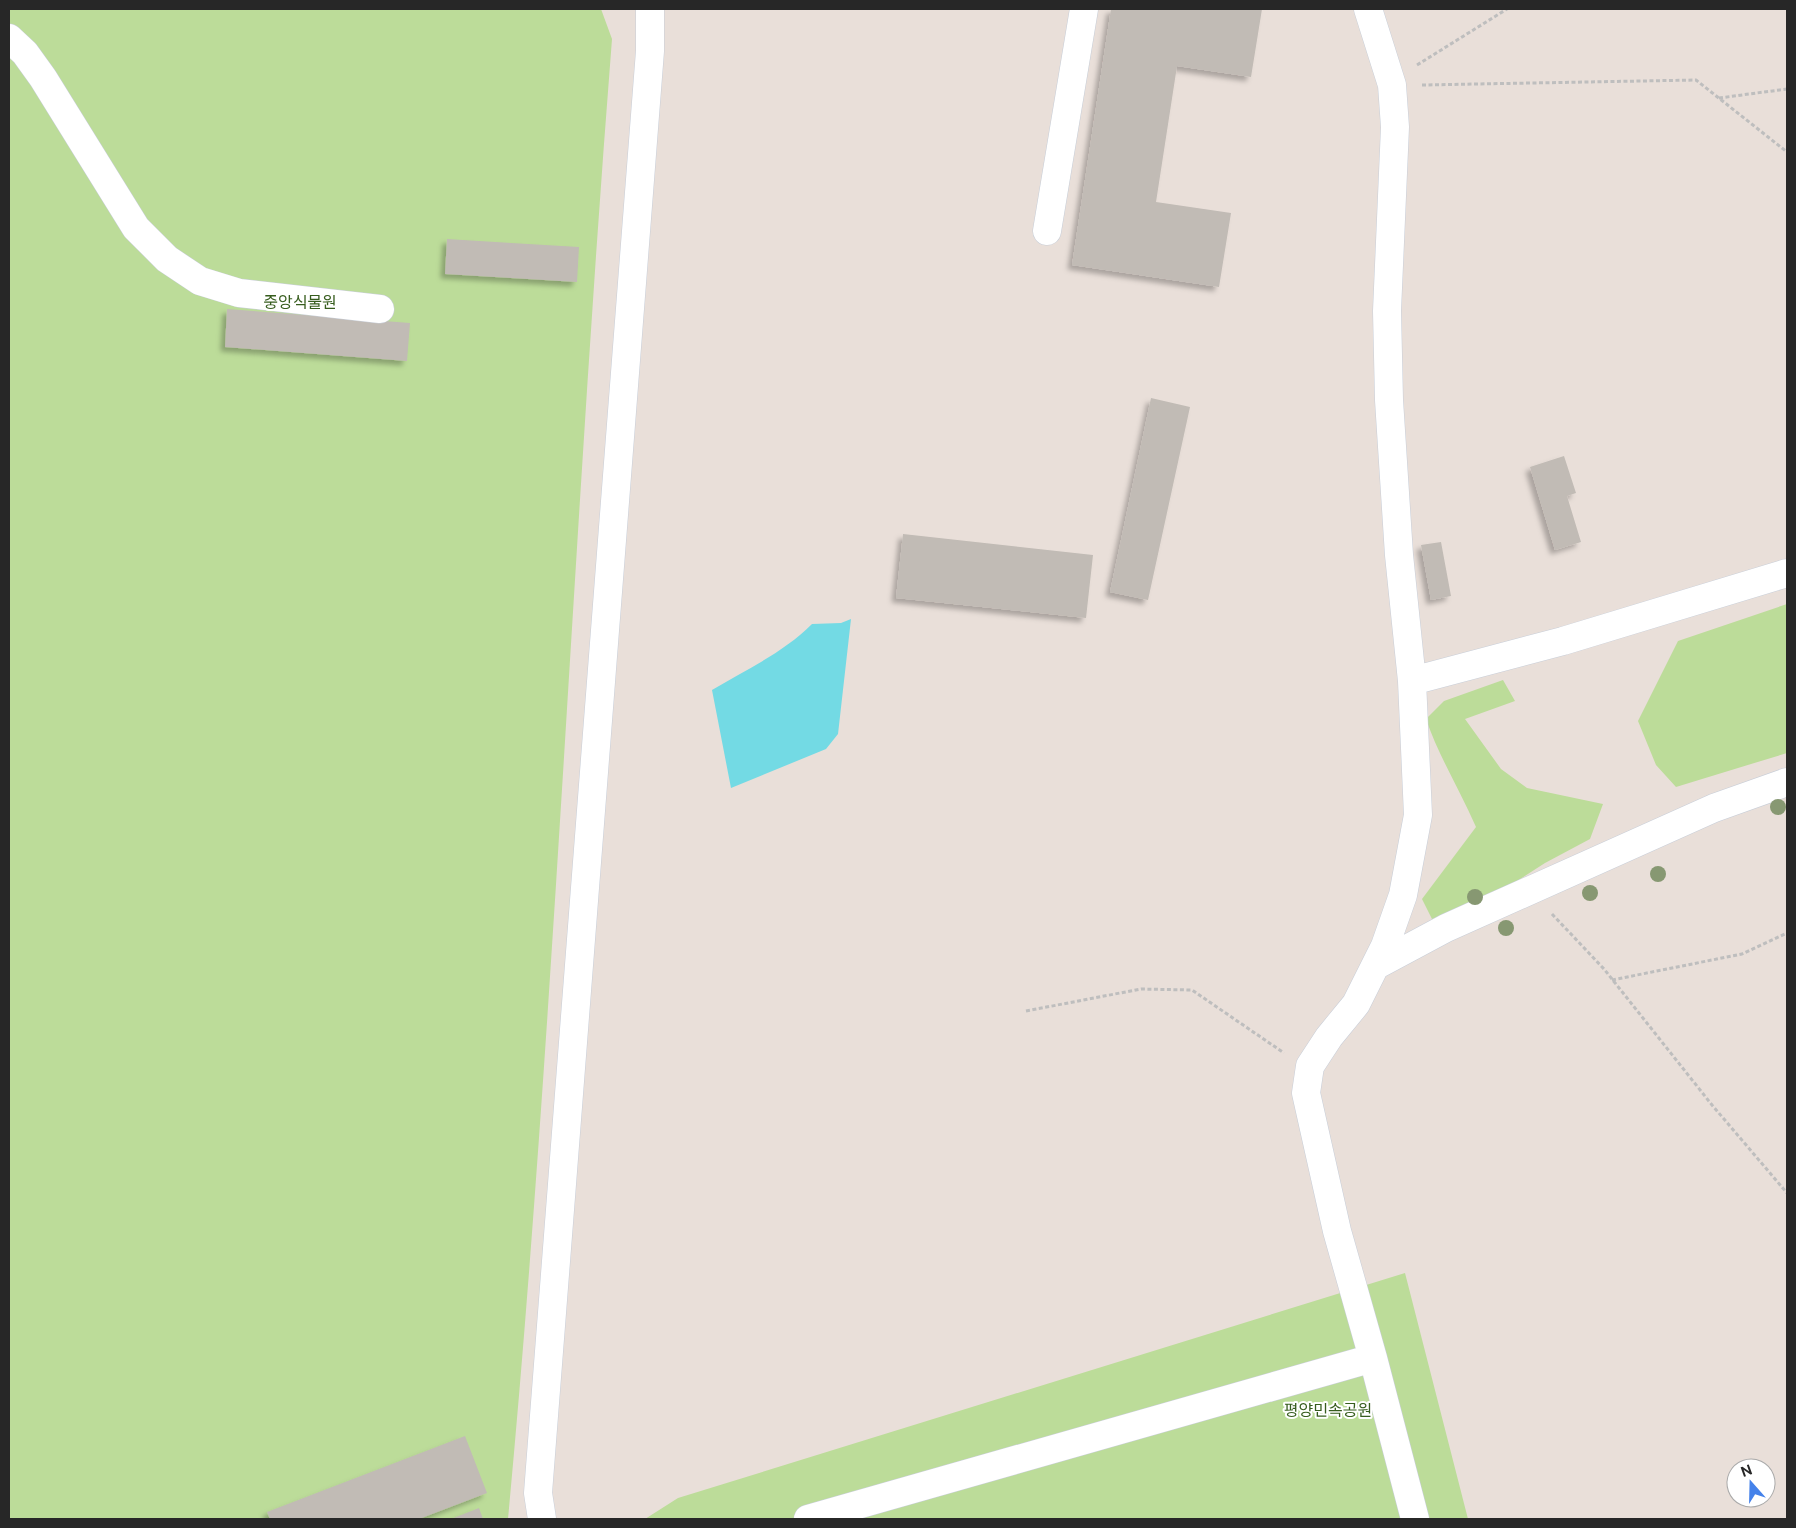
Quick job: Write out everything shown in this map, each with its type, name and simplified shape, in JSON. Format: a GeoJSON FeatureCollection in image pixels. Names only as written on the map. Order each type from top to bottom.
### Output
{"type":"FeatureCollection","features":[{"type":"Feature","properties":{"kind":"street"},"geometry":{"type":"LineString","coordinates":[[542,1519],[538,1492],[649,61],[650,9]]}},
{"type":"Feature","properties":{"kind":"street"},"geometry":{"type":"LineString","coordinates":[[1047,231],[1084,9]]}},
{"type":"Feature","properties":{"kind":"street"},"geometry":{"type":"LineString","coordinates":[[1368,9],[1391,83],[1395,127],[1388,311],[1389,400],[1399,555],[1412,681],[1418,815],[1403,895],[1385,946],[1356,1004],[1329,1036],[1310,1066],[1306,1092],[1331,1203],[1416,1519]]}},
{"type":"Feature","properties":{"kind":"street"},"geometry":{"type":"LineString","coordinates":[[9,38],[25,53],[44,78],[136,228],[167,259],[200,281],[239,293],[380,309]]}},
{"type":"Feature","properties":{"kind":"street"},"geometry":{"type":"LineString","coordinates":[[1412,681],[1563,641],[1787,573]]}},
{"type":"Feature","properties":{"kind":"street"},"geometry":{"type":"LineString","coordinates":[[1375,966],[1446,928],[1714,808],[1787,782]]}},
{"type":"Feature","properties":{"kind":"street"},"geometry":{"type":"LineString","coordinates":[[808,1519],[1373,1358]]}},
{"type":"Feature","properties":{"kind":"path"},"geometry":{"type":"LineString","coordinates":[[1391,83],[1506,9]]}},
{"type":"Feature","properties":{"kind":"path"},"geometry":{"type":"LineString","coordinates":[[1391,83],[1696,80],[1787,152]]}},
{"type":"Feature","properties":{"kind":"path"},"geometry":{"type":"LineString","coordinates":[[1718,98],[1787,90]]}},
{"type":"Feature","properties":{"kind":"path"},"geometry":{"type":"LineString","coordinates":[[1530,891],[1612,980],[1712,1105],[1787,1193]]}},
{"type":"Feature","properties":{"kind":"path"},"geometry":{"type":"LineString","coordinates":[[1612,980],[1742,954],[1787,933]]}},
{"type":"Feature","properties":{"kind":"path"},"geometry":{"type":"LineString","coordinates":[[1026,1012],[1141,989],[1192,990],[1310,1071]]}},
{"type":"Feature","properties":{"kind":"green space","name":"중앙식물원"},"geometry":{"type":"Polygon","coordinates":[[[9,9],[601,9],[612,39],[598,224],[538,1150],[508,1519],[9,1519],[9,9]]]}},
{"type":"Feature","properties":{"kind":"green space"},"geometry":{"type":"Polygon","coordinates":[[[1787,604],[1787,753],[1676,787],[1656,765],[1638,721],[1678,641],[1787,604]]]}},
{"type":"Feature","properties":{"kind":"green space"},"geometry":{"type":"Polygon","coordinates":[[[1503,680],[1515,701],[1465,719],[1501,769],[1527,788],[1603,804],[1590,839],[1545,863],[1480,905],[1432,919],[1422,899],[1476,827],[1437,747],[1426,719],[1444,701],[1503,680]]]}},
{"type":"Feature","properties":{"kind":"green space","name":"평양민속공원"},"geometry":{"type":"Polygon","coordinates":[[[1405,1273],[1468,1519],[645,1519],[678,1498],[1405,1273]]]}},
{"type":"Feature","properties":{"kind":"water"},"geometry":{"type":"Polygon","coordinates":[[[851,619],[838,734],[826,749],[731,788],[712,690],[777,652],[812,624],[841,623],[851,619]]]}},
{"type":"Feature","properties":{"kind":"building"},"geometry":{"type":"Polygon","coordinates":[[[1111,9],[1262,9],[1251,77],[1177,66],[1156,202],[1231,213],[1219,287],[1072,265],[1111,9]]]}},
{"type":"Feature","properties":{"kind":"building"},"geometry":{"type":"Polygon","coordinates":[[[447,239],[579,247],[577,282],[445,274],[447,239]]]}},
{"type":"Feature","properties":{"kind":"building"},"geometry":{"type":"Polygon","coordinates":[[[227,309],[410,323],[407,361],[225,347],[227,309]]]}},
{"type":"Feature","properties":{"kind":"building"},"geometry":{"type":"Polygon","coordinates":[[[1151,398],[1190,407],[1148,600],[1110,592],[1151,398]]]}},
{"type":"Feature","properties":{"kind":"building"},"geometry":{"type":"Polygon","coordinates":[[[1564,456],[1576,493],[1567,496],[1581,542],[1555,550],[1530,467],[1564,456]]]}},
{"type":"Feature","properties":{"kind":"building"},"geometry":{"type":"Polygon","coordinates":[[[903,534],[1093,555],[1086,618],[896,598],[903,534]]]}},
{"type":"Feature","properties":{"kind":"building"},"geometry":{"type":"Polygon","coordinates":[[[1441,542],[1451,596],[1431,600],[1421,545],[1441,542]]]}},
{"type":"Feature","properties":{"kind":"building"},"geometry":{"type":"Polygon","coordinates":[[[465,1436],[487,1493],[419,1519],[270,1519],[267,1512],[465,1436]]]}},
{"type":"Feature","properties":{"kind":"building"},"geometry":{"type":"Polygon","coordinates":[[[479,1508],[483,1519],[451,1519],[479,1508]]]}}]}
